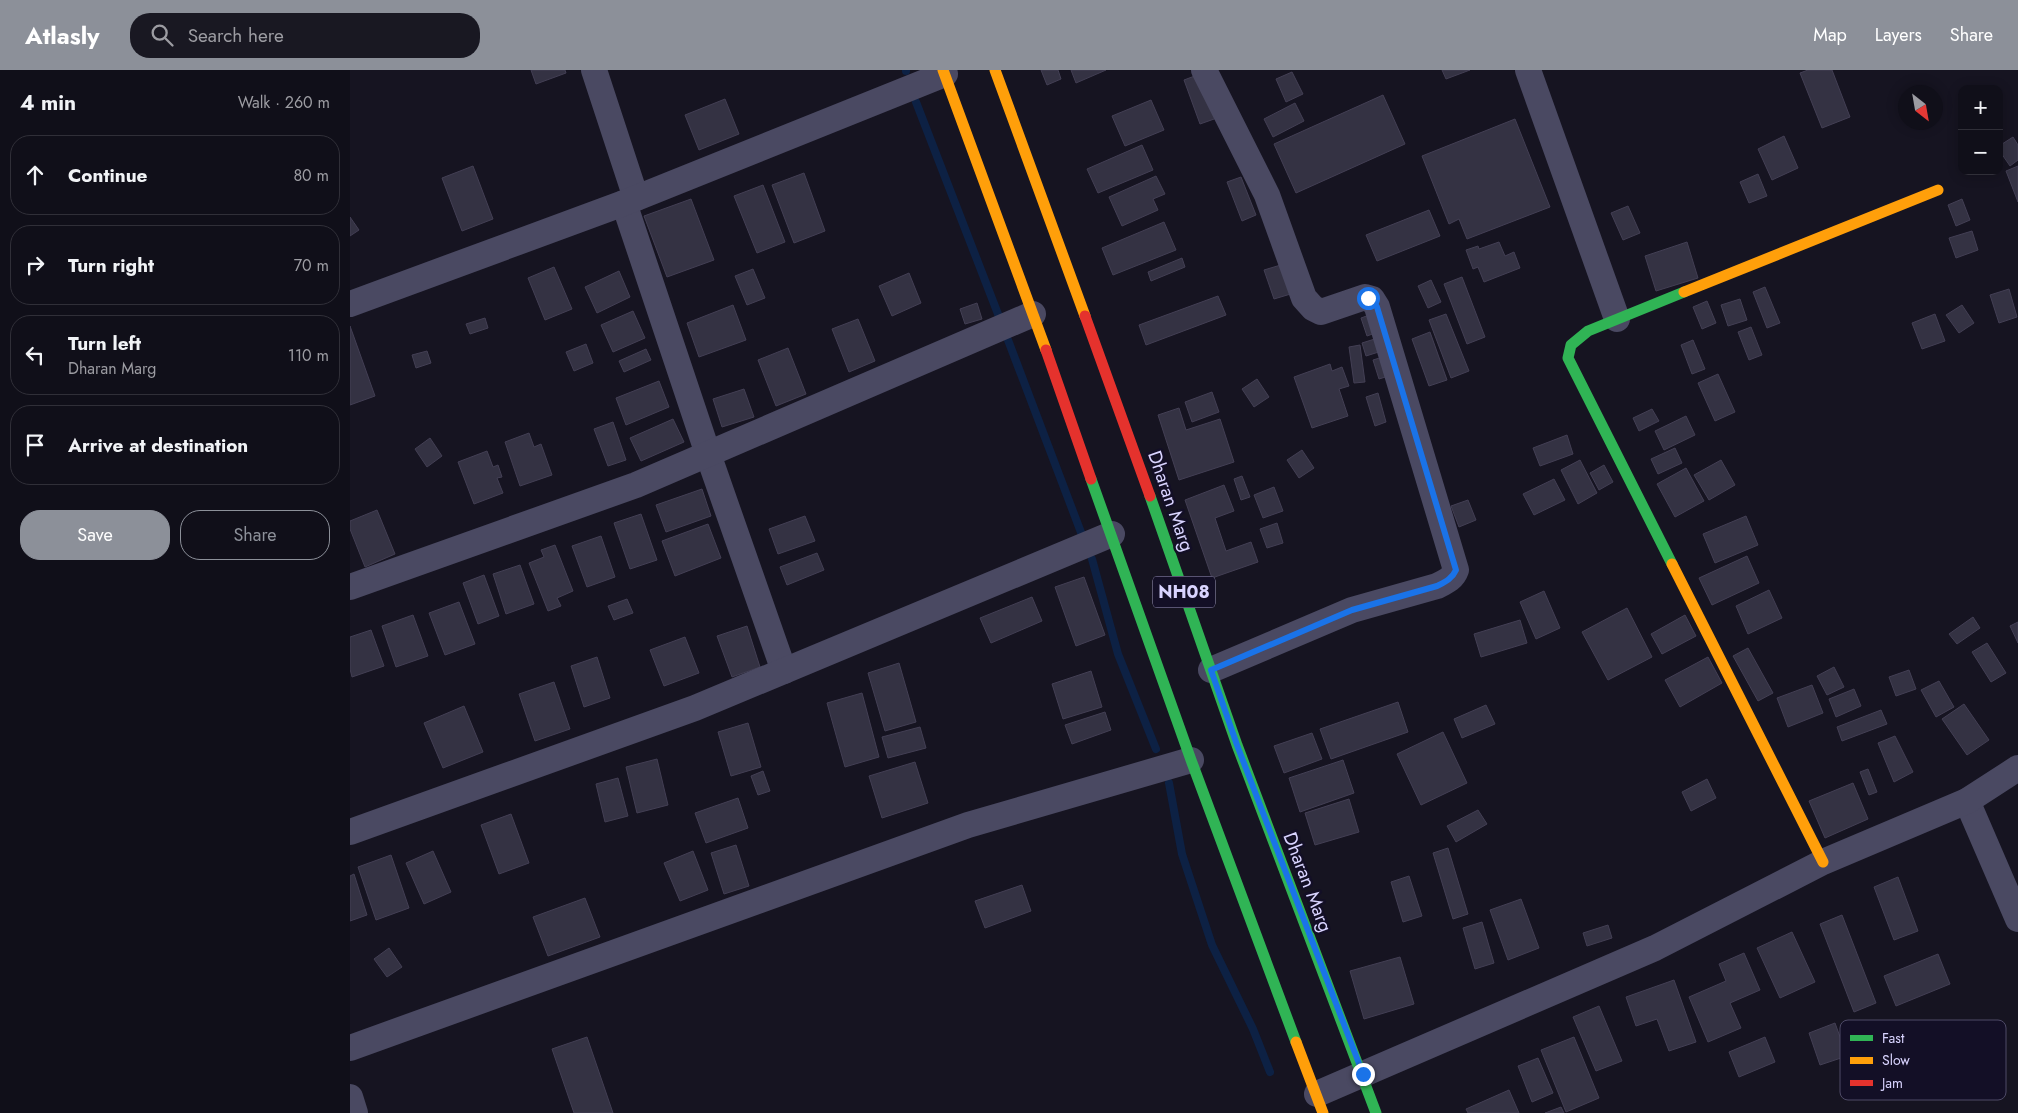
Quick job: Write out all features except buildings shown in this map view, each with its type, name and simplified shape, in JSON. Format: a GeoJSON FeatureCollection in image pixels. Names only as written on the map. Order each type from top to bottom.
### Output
{"type":"FeatureCollection","features":[{"type":"Feature","properties":{"kind":"main road","name":"Dharan Marg"},"geometry":{"type":"LineString","coordinates":[[995,70],[1090,326],[1237,745],[1363,1074],[1376,1113]]}},
{"type":"Feature","properties":{"kind":"main road","name":"NH08"},"geometry":{"type":"LineString","coordinates":[[944,72],[1112,534],[1191,760],[1320,1103]]}},
{"type":"Feature","properties":{"kind":"main road"},"geometry":{"type":"LineString","coordinates":[[1822,862],[1568,358],[1568,351],[1577,337],[1617,319],[1938,190]]}},
{"type":"Feature","properties":{"kind":"street"},"geometry":{"type":"LineString","coordinates":[[594,70],[630,200],[708,454],[784,671]]}},
{"type":"Feature","properties":{"kind":"street"},"geometry":{"type":"LineString","coordinates":[[1204,70],[1267,195],[1304,298],[1309,305],[1321,312],[1365,297],[1372,299],[1375,303],[1456,570],[1448,581],[1437,586],[1352,610],[1211,670]]}},
{"type":"Feature","properties":{"kind":"street"},"geometry":{"type":"LineString","coordinates":[[1528,70],[1617,319]]}},
{"type":"Feature","properties":{"kind":"street"},"geometry":{"type":"LineString","coordinates":[[350,304],[630,200],[944,72]]}},
{"type":"Feature","properties":{"kind":"street"},"geometry":{"type":"LineString","coordinates":[[350,587],[636,485],[1033,314]]}},
{"type":"Feature","properties":{"kind":"street"},"geometry":{"type":"LineString","coordinates":[[350,832],[695,708],[1112,534]]}},
{"type":"Feature","properties":{"kind":"street"},"geometry":{"type":"LineString","coordinates":[[350,1048],[968,825],[1191,760]]}},
{"type":"Feature","properties":{"kind":"street"},"geometry":{"type":"LineString","coordinates":[[1320,1103],[1363,1074],[1655,948],[1822,862],[1967,802],[2018,768]]}},
{"type":"Feature","properties":{"kind":"street"},"geometry":{"type":"LineString","coordinates":[[1967,802],[2018,919]]}},
{"type":"Feature","properties":{"kind":"street"},"geometry":{"type":"LineString","coordinates":[[350,1097],[355,1113]]}},
{"type":"Feature","properties":{"kind":"waterway"},"geometry":{"type":"LineString","coordinates":[[916,102],[998,314]]}},
{"type":"Feature","properties":{"kind":"waterway"},"geometry":{"type":"LineString","coordinates":[[1008,340],[1082,535]]}},
{"type":"Feature","properties":{"kind":"waterway"},"geometry":{"type":"LineString","coordinates":[[1092,559],[1118,654],[1156,749]]}},
{"type":"Feature","properties":{"kind":"waterway"},"geometry":{"type":"LineString","coordinates":[[1169,783],[1182,854],[1212,945],[1253,1029],[1270,1072]]}},
{"type":"Feature","properties":{"kind":"traffic: fast"},"geometry":{"type":"LineString","coordinates":[[1672,564],[1568,358],[1571,345],[1588,331],[1684,292]]}},
{"type":"Feature","properties":{"kind":"traffic: fast"},"geometry":{"type":"LineString","coordinates":[[1091,479],[1191,760],[1296,1042]]}},
{"type":"Feature","properties":{"kind":"traffic: fast"},"geometry":{"type":"LineString","coordinates":[[1150,496],[1237,745],[1376,1113]]}},
{"type":"Feature","properties":{"kind":"traffic: slow"},"geometry":{"type":"LineString","coordinates":[[943,70],[1046,350]]}},
{"type":"Feature","properties":{"kind":"traffic: slow"},"geometry":{"type":"LineString","coordinates":[[995,70],[1085,316]]}},
{"type":"Feature","properties":{"kind":"traffic: slow"},"geometry":{"type":"LineString","coordinates":[[1684,292],[1938,190]]}},
{"type":"Feature","properties":{"kind":"traffic: slow"},"geometry":{"type":"LineString","coordinates":[[1672,564],[1823,862]]}},
{"type":"Feature","properties":{"kind":"traffic: slow"},"geometry":{"type":"LineString","coordinates":[[1296,1042],[1323,1113]]}},
{"type":"Feature","properties":{"kind":"traffic: jam"},"geometry":{"type":"LineString","coordinates":[[1085,316],[1150,496]]}},
{"type":"Feature","properties":{"kind":"traffic: jam"},"geometry":{"type":"LineString","coordinates":[[1046,350],[1091,479]]}},
{"type":"Feature","properties":{"kind":"route"},"geometry":{"type":"LineString","coordinates":[[1363,1074],[1237,745],[1211,670],[1352,610],[1437,586],[1448,581],[1454,575],[1456,570],[1377,307],[1372,299],[1368,298]]}}]}
